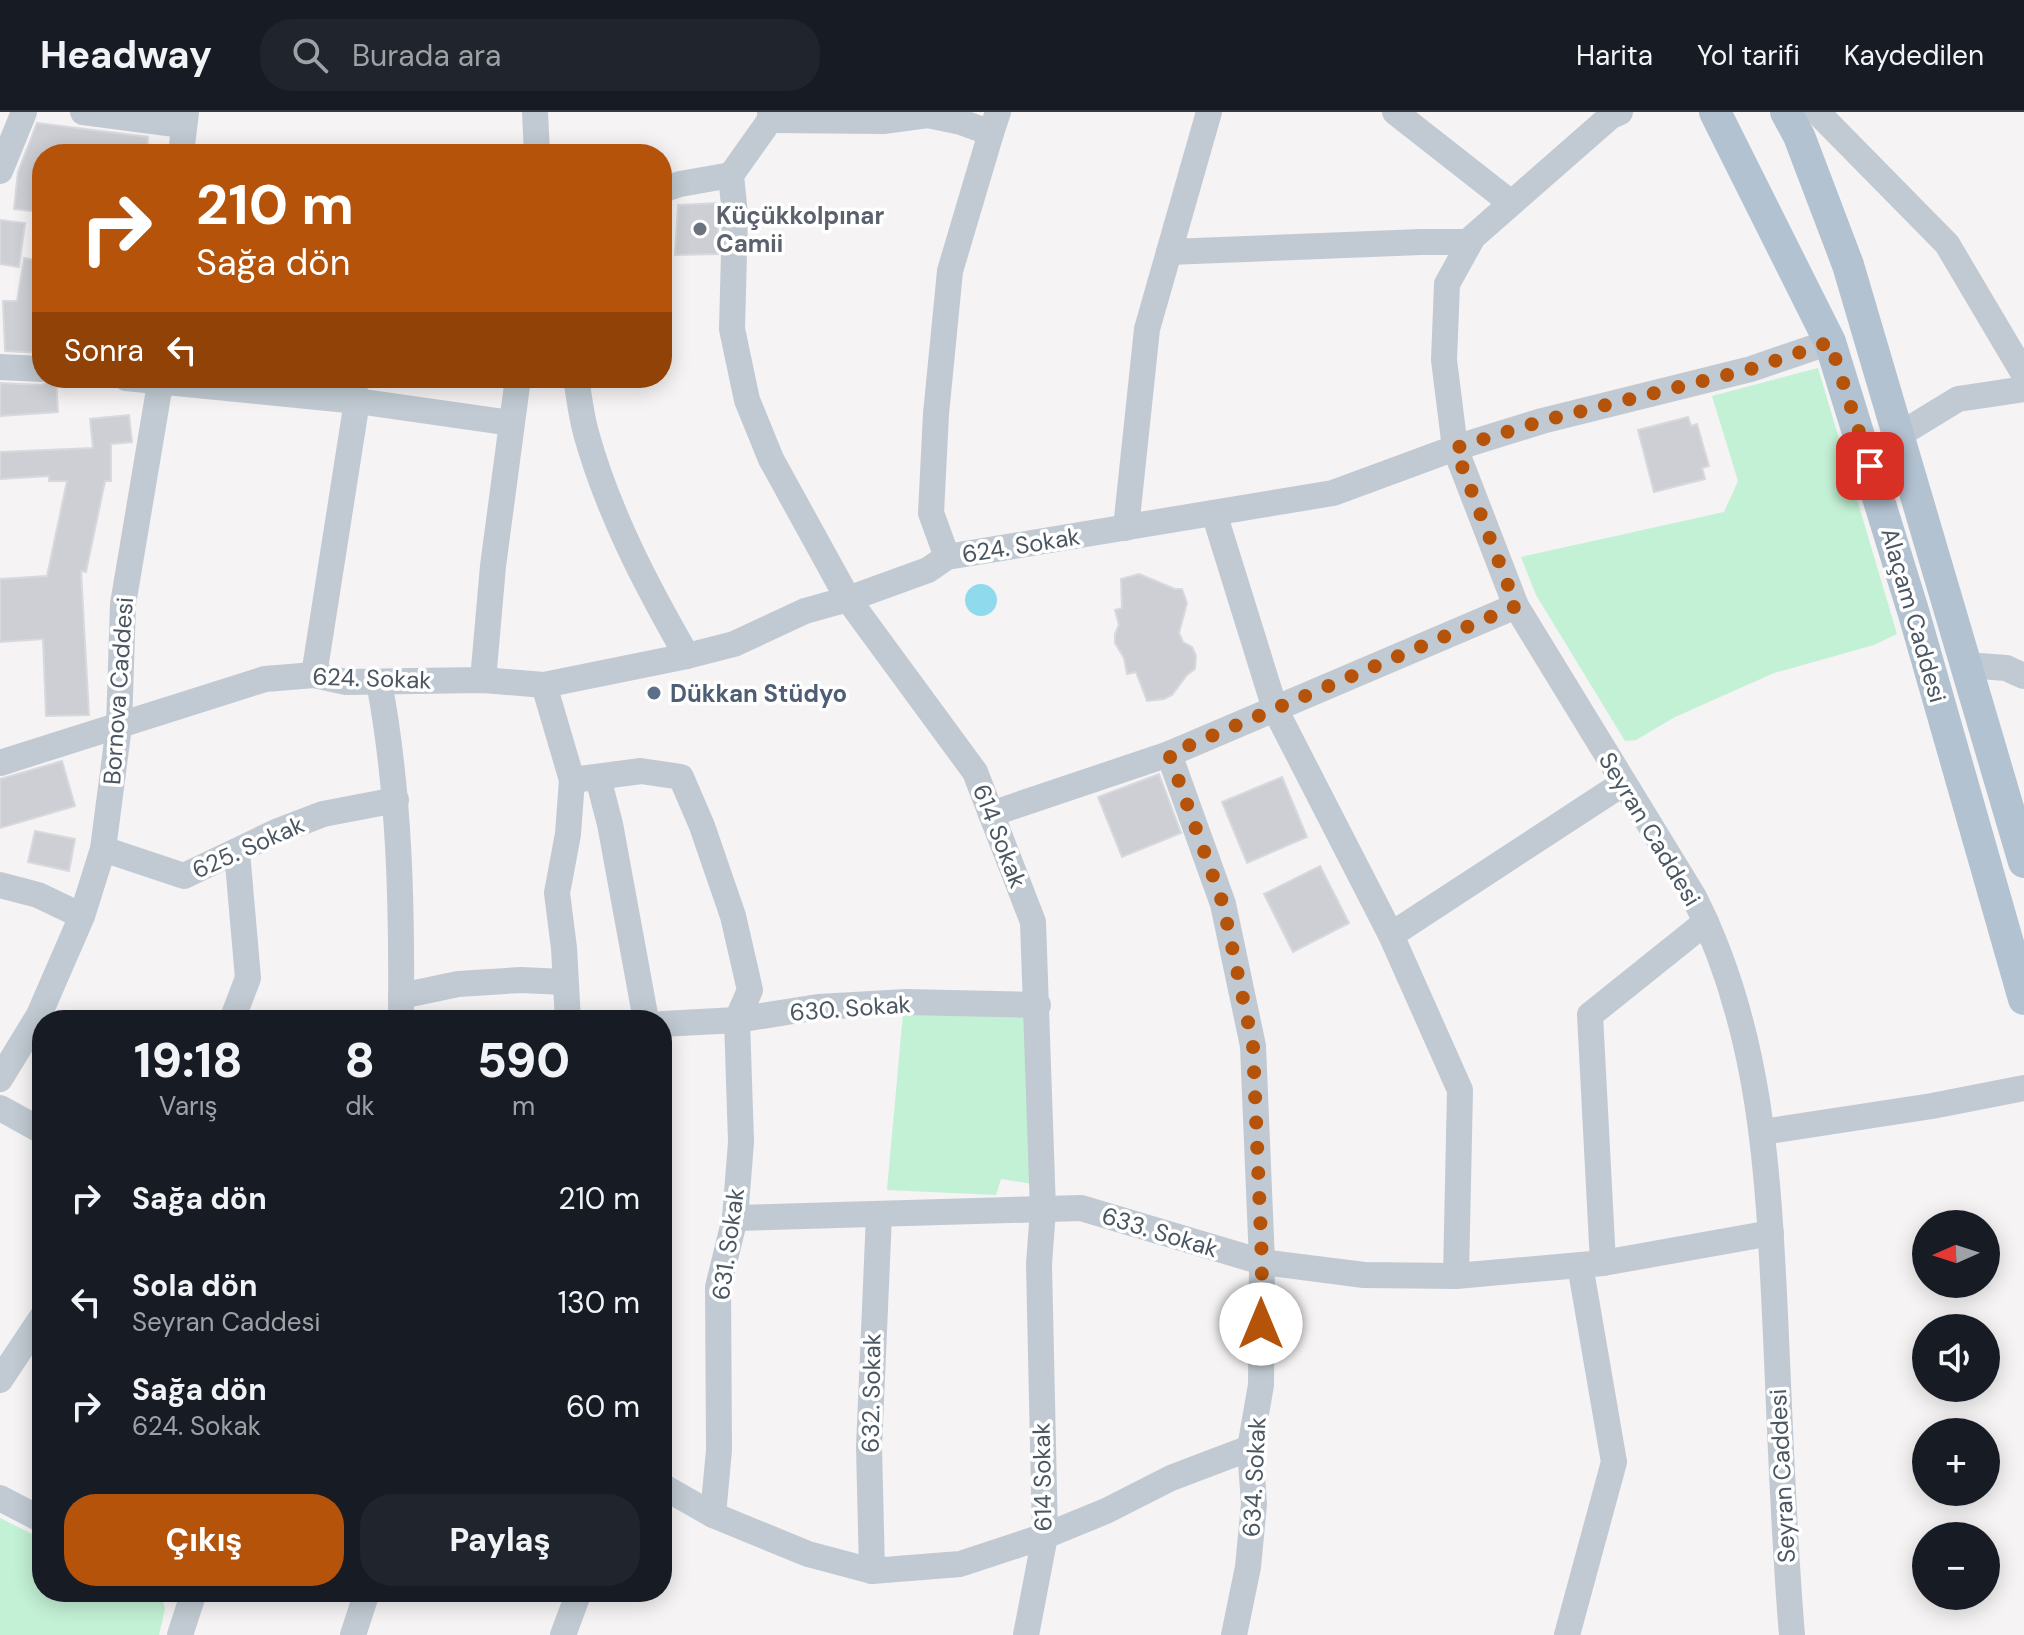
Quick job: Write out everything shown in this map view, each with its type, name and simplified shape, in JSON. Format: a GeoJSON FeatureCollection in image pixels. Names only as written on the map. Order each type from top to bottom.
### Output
{"type":"FeatureCollection","features":[{"type":"Feature","properties":{"kind":"main road","name":"Alaçam Caddesi"},"geometry":{"type":"LineString","coordinates":[[1715,112],[1830,342],[1914,614],[2024,999]]}},
{"type":"Feature","properties":{"kind":"main road","name":"Alaçam Caddesi"},"geometry":{"type":"LineString","coordinates":[[1786,112],[1799,136],[1848,265],[2024,862]]}},
{"type":"Feature","properties":{"kind":"street"},"geometry":{"type":"LineString","coordinates":[[0,171],[24,112]]}},
{"type":"Feature","properties":{"kind":"street"},"geometry":{"type":"LineString","coordinates":[[83,112],[185,118],[182,144]]}},
{"type":"Feature","properties":{"kind":"street"},"geometry":{"type":"LineString","coordinates":[[535,112],[537,144]]}},
{"type":"Feature","properties":{"kind":"street"},"geometry":{"type":"LineString","coordinates":[[1126,528],[1147,329],[1209,112]]}},
{"type":"Feature","properties":{"kind":"street"},"geometry":{"type":"LineString","coordinates":[[1395,112],[1511,203]]}},
{"type":"Feature","properties":{"kind":"street"},"geometry":{"type":"LineString","coordinates":[[1817,112],[1947,244],[2024,374]]}},
{"type":"Feature","properties":{"kind":"street","name":"Seyran Caddesi"},"geometry":{"type":"LineString","coordinates":[[1614,113],[1470,242],[1447,284],[1444,360],[1455,448],[1516,606],[1622,784],[1694,897],[1740,1013],[1763,1132],[1792,1635]]}},
{"type":"Feature","properties":{"kind":"street"},"geometry":{"type":"LineString","coordinates":[[672,187],[731,175],[770,116],[883,121],[928,115],[961,122],[994,123],[950,271],[936,414],[931,513],[947,557]]}},
{"type":"Feature","properties":{"kind":"street","name":"614 Sokak"},"geometry":{"type":"LineString","coordinates":[[731,175],[735,215],[732,329],[747,400],[771,459],[848,599],[975,772],[1033,922],[1043,1210],[1039,1264],[1045,1536],[1026,1635]]}},
{"type":"Feature","properties":{"kind":"street"},"geometry":{"type":"LineString","coordinates":[[1169,252],[1470,242]]}},
{"type":"Feature","properties":{"kind":"street","name":"624. Sokak"},"geometry":{"type":"LineString","coordinates":[[0,763],[265,679],[314,675],[346,682],[483,680],[544,685],[687,656],[734,644],[805,611],[928,570],[947,557],[1333,493],[1455,448],[1542,421],[1751,369],[1830,342]]}},
{"type":"Feature","properties":{"kind":"street"},"geometry":{"type":"LineString","coordinates":[[0,367],[32,369]]}},
{"type":"Feature","properties":{"kind":"street","name":"Bornova Caddesi"},"geometry":{"type":"LineString","coordinates":[[41,1010],[82,916],[103,849],[119,726],[123,604],[159,388]]}},
{"type":"Feature","properties":{"kind":"street"},"geometry":{"type":"LineString","coordinates":[[236,388],[354,389],[511,423]]}},
{"type":"Feature","properties":{"kind":"street"},"geometry":{"type":"LineString","coordinates":[[483,680],[516,388]]}},
{"type":"Feature","properties":{"kind":"street"},"geometry":{"type":"LineString","coordinates":[[578,388],[586,432],[615,515],[645,582],[687,656]]}},
{"type":"Feature","properties":{"kind":"street"},"geometry":{"type":"LineString","coordinates":[[314,675],[354,389]]}},
{"type":"Feature","properties":{"kind":"street"},"geometry":{"type":"LineString","coordinates":[[1899,435],[1958,399],[2024,389]]}},
{"type":"Feature","properties":{"kind":"street"},"geometry":{"type":"LineString","coordinates":[[1214,513],[1275,709],[1391,935],[1460,1090],[1456,1276]]}},
{"type":"Feature","properties":{"kind":"street"},"geometry":{"type":"LineString","coordinates":[[991,814],[1169,754],[1516,606]]}},
{"type":"Feature","properties":{"kind":"street"},"geometry":{"type":"LineString","coordinates":[[1967,665],[2006,668],[2024,676]]}},
{"type":"Feature","properties":{"kind":"street"},"geometry":{"type":"LineString","coordinates":[[379,682],[391,745],[396,800],[401,1008],[458,984],[521,980],[564,982]]}},
{"type":"Feature","properties":{"kind":"street"},"geometry":{"type":"LineString","coordinates":[[544,685],[585,779],[610,824],[644,1010]]}},
{"type":"Feature","properties":{"kind":"street","name":"634. Sokak"},"geometry":{"type":"LineString","coordinates":[[1169,754],[1223,904],[1253,1046],[1262,1262],[1261,1385],[1250,1448],[1254,1504],[1248,1567],[1234,1635]]}},
{"type":"Feature","properties":{"kind":"street","name":"631. Sokak"},"geometry":{"type":"LineString","coordinates":[[585,779],[641,771],[681,777],[702,826],[733,916],[750,990],[737,1020],[741,1142],[735,1218],[718,1287],[719,1450],[713,1515]]}},
{"type":"Feature","properties":{"kind":"street"},"geometry":{"type":"LineString","coordinates":[[567,1010],[557,893],[568,834],[585,779]]}},
{"type":"Feature","properties":{"kind":"street"},"geometry":{"type":"LineString","coordinates":[[1391,935],[1622,784]]}},
{"type":"Feature","properties":{"kind":"street","name":"625. Sokak"},"geometry":{"type":"LineString","coordinates":[[103,849],[184,876],[276,832],[323,814],[396,800]]}},
{"type":"Feature","properties":{"kind":"street"},"geometry":{"type":"LineString","coordinates":[[236,1010],[248,978],[237,852]]}},
{"type":"Feature","properties":{"kind":"street"},"geometry":{"type":"LineString","coordinates":[[0,885],[38,895],[82,916]]}},
{"type":"Feature","properties":{"kind":"street"},"geometry":{"type":"LineString","coordinates":[[1567,1635],[1614,1462],[1591,1264],[1590,1015],[1706,922]]}},
{"type":"Feature","properties":{"kind":"street","name":"630. Sokak"},"geometry":{"type":"LineString","coordinates":[[672,1023],[737,1020],[818,1007],[906,1002],[1038,1005]]}},
{"type":"Feature","properties":{"kind":"street","name":"Bornova Caddesi"},"geometry":{"type":"LineString","coordinates":[[0,1079],[32,1026]]}},
{"type":"Feature","properties":{"kind":"street"},"geometry":{"type":"LineString","coordinates":[[1763,1132],[1932,1106],[2024,1088]]}},
{"type":"Feature","properties":{"kind":"street"},"geometry":{"type":"LineString","coordinates":[[0,1108],[32,1126]]}},
{"type":"Feature","properties":{"kind":"street","name":"633. Sokak"},"geometry":{"type":"LineString","coordinates":[[735,1218],[1081,1208],[1262,1262],[1364,1275],[1456,1276],[1591,1264],[1771,1233]]}},
{"type":"Feature","properties":{"kind":"street","name":"632. Sokak"},"geometry":{"type":"LineString","coordinates":[[872,1571],[869,1447],[879,1215]]}},
{"type":"Feature","properties":{"kind":"street"},"geometry":{"type":"LineString","coordinates":[[0,1380],[32,1332]]}},
{"type":"Feature","properties":{"kind":"street"},"geometry":{"type":"LineString","coordinates":[[672,1492],[713,1515],[808,1554],[872,1571],[960,1564],[1045,1536],[1106,1511],[1171,1478],[1250,1448]]}},
{"type":"Feature","properties":{"kind":"street"},"geometry":{"type":"LineString","coordinates":[[0,1498],[32,1515]]}},
{"type":"Feature","properties":{"kind":"street"},"geometry":{"type":"LineString","coordinates":[[180,1635],[187,1602]]}},
{"type":"Feature","properties":{"kind":"street"},"geometry":{"type":"LineString","coordinates":[[353,1635],[364,1602]]}},
{"type":"Feature","properties":{"kind":"street"},"geometry":{"type":"LineString","coordinates":[[563,1635],[575,1602]]}},
{"type":"Feature","properties":{"kind":"green space"},"geometry":{"type":"Polygon","coordinates":[[[1818,368],[1897,634],[1874,645],[1774,673],[1675,717],[1636,740],[1625,741],[1536,595],[1521,557],[1724,512],[1738,481],[1712,396],[1818,368]]]}},
{"type":"Feature","properties":{"kind":"green space"},"geometry":{"type":"Polygon","coordinates":[[[903,1014],[1024,1014],[1033,1184],[1001,1179],[996,1195],[887,1190],[903,1014]]]}},
{"type":"Feature","properties":{"kind":"green space"},"geometry":{"type":"Polygon","coordinates":[[[0,1518],[32,1534],[32,1602],[163,1602],[165,1609],[159,1635],[0,1635],[0,1518]]]}},
{"type":"Feature","properties":{"kind":"water"},"geometry":{"type":"Polygon","coordinates":[[[981,584],[992,589],[997,600],[992,611],[981,616],[970,611],[965,600],[970,589],[981,584]]]}},
{"type":"Feature","properties":{"kind":"building"},"geometry":{"type":"Polygon","coordinates":[[[37,123],[148,137],[148,144],[32,144],[32,211],[14,209],[18,172],[37,123]]]}},
{"type":"Feature","properties":{"kind":"building","name":"Küçükkolpınar Camii"},"geometry":{"type":"Polygon","coordinates":[[[718,203],[718,254],[675,255],[678,205],[718,203]]]}},
{"type":"Feature","properties":{"kind":"building"},"geometry":{"type":"Polygon","coordinates":[[[0,220],[25,223],[19,267],[0,264],[0,220]]]}},
{"type":"Feature","properties":{"kind":"building"},"geometry":{"type":"Polygon","coordinates":[[[24,258],[32,259],[32,352],[5,351],[3,301],[17,301],[24,258]]]}},
{"type":"Feature","properties":{"kind":"building"},"geometry":{"type":"Polygon","coordinates":[[[0,383],[57,388],[58,412],[0,416],[0,383]]]}},
{"type":"Feature","properties":{"kind":"building"},"geometry":{"type":"Polygon","coordinates":[[[129,415],[132,442],[111,444],[111,481],[105,481],[86,572],[81,571],[89,715],[46,716],[43,639],[0,642],[0,579],[47,576],[67,481],[49,481],[49,476],[0,479],[0,452],[93,448],[90,419],[129,415]]]}},
{"type":"Feature","properties":{"kind":"building"},"geometry":{"type":"Polygon","coordinates":[[[1688,417],[1691,426],[1697,424],[1709,466],[1702,468],[1705,479],[1654,492],[1638,430],[1688,417]]]}},
{"type":"Feature","properties":{"kind":"building"},"geometry":{"type":"Polygon","coordinates":[[[1139,574],[1182,589],[1187,603],[1179,633],[1196,656],[1195,669],[1172,695],[1164,699],[1147,701],[1136,672],[1127,674],[1124,658],[1115,643],[1119,625],[1115,610],[1122,608],[1121,579],[1139,574]]]}},
{"type":"Feature","properties":{"kind":"building"},"geometry":{"type":"Polygon","coordinates":[[[62,761],[75,806],[0,828],[0,779],[62,761]]]}},
{"type":"Feature","properties":{"kind":"building"},"geometry":{"type":"Polygon","coordinates":[[[1159,774],[1181,833],[1122,857],[1098,797],[1159,774]]]}},
{"type":"Feature","properties":{"kind":"building"},"geometry":{"type":"Polygon","coordinates":[[[1282,777],[1307,837],[1247,863],[1222,802],[1282,777]]]}},
{"type":"Feature","properties":{"kind":"building"},"geometry":{"type":"Polygon","coordinates":[[[35,831],[75,839],[69,871],[28,862],[35,831]]]}},
{"type":"Feature","properties":{"kind":"building"},"geometry":{"type":"Polygon","coordinates":[[[1320,866],[1349,923],[1293,952],[1264,894],[1320,866]]]}},
{"type":"Feature","properties":{"kind":"place","name":"Küçükkolpınar Camii"},"geometry":{"type":"Point","coordinates":[700,229]}},
{"type":"Feature","properties":{"kind":"place","name":"Dükkan Stüdyo"},"geometry":{"type":"Point","coordinates":[654,693]}},
{"type":"Feature","properties":{"kind":"route"},"geometry":{"type":"LineString","coordinates":[[1261,1324],[1262,1262],[1253,1046],[1223,904],[1169,754],[1516,606],[1455,448],[1542,421],[1751,369],[1830,342],[1870,466]]}}]}
